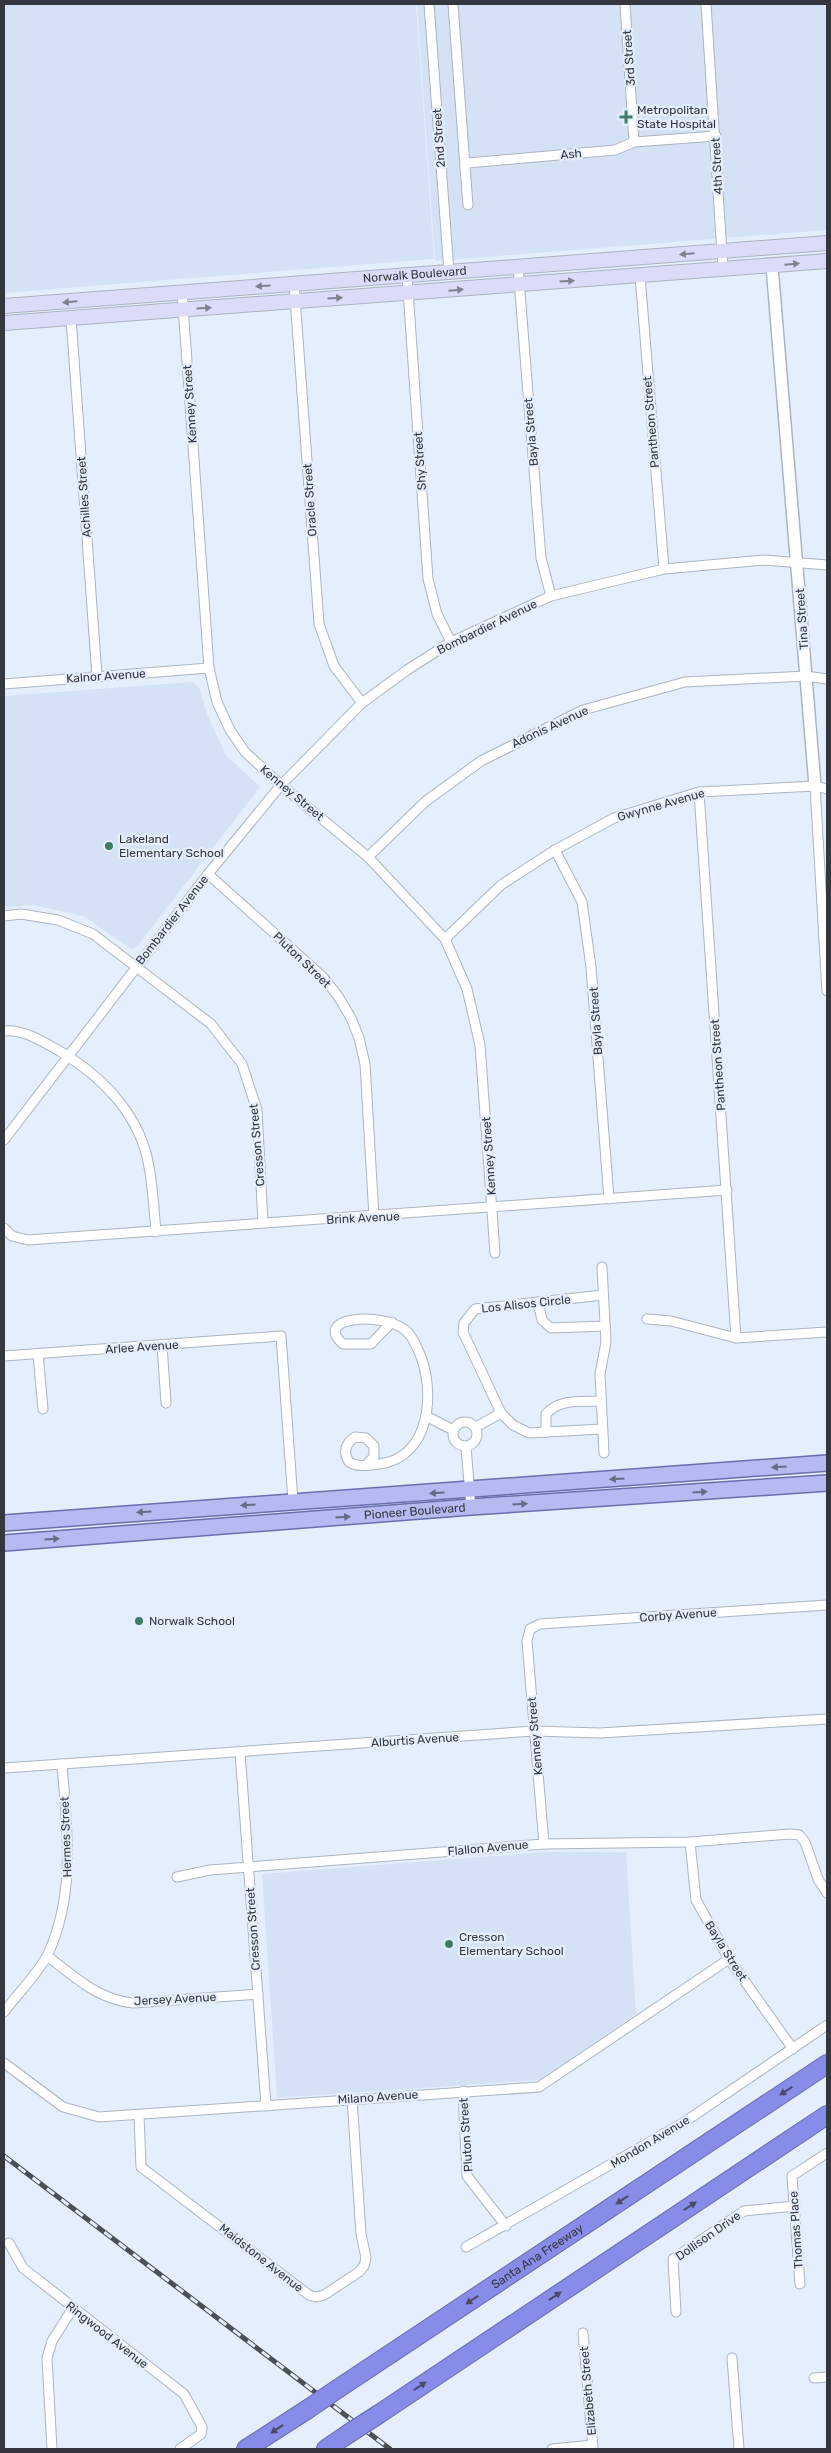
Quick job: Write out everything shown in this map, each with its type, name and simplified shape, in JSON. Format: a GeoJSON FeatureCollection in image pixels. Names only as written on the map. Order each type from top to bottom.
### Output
{"type":"FeatureCollection","features":[{"type":"Feature","properties":{"kind":"highway","name":"Santa Ana Freeway"},"geometry":{"type":"LineString","coordinates":[[246,2449],[827,2064]]}},
{"type":"Feature","properties":{"kind":"highway"},"geometry":{"type":"LineString","coordinates":[[326,2449],[827,2115]]}},
{"type":"Feature","properties":{"kind":"main road","name":"Norwalk Boulevard"},"geometry":{"type":"LineString","coordinates":[[4,306],[827,243]]}},
{"type":"Feature","properties":{"kind":"main road","name":"Norwalk Boulevard"},"geometry":{"type":"LineString","coordinates":[[4,323],[827,261]]}},
{"type":"Feature","properties":{"kind":"main road","name":"Pioneer Boulevard"},"geometry":{"type":"LineString","coordinates":[[4,1522],[827,1463]]}},
{"type":"Feature","properties":{"kind":"main road","name":"Pioneer Boulevard"},"geometry":{"type":"LineString","coordinates":[[4,1543],[471,1507],[827,1483]]}},
{"type":"Feature","properties":{"kind":"street","name":"2nd Street"},"geometry":{"type":"LineString","coordinates":[[429,4],[449,272]]}},
{"type":"Feature","properties":{"kind":"street"},"geometry":{"type":"LineString","coordinates":[[453,4],[468,205]]}},
{"type":"Feature","properties":{"kind":"street","name":"3rd Street"},"geometry":{"type":"LineString","coordinates":[[625,4],[634,142]]}},
{"type":"Feature","properties":{"kind":"street","name":"4th Street"},"geometry":{"type":"LineString","coordinates":[[706,4],[716,136],[723,269]]}},
{"type":"Feature","properties":{"kind":"street","name":"Ash"},"geometry":{"type":"LineString","coordinates":[[465,167],[468,163],[473,162],[615,150],[634,142],[716,136]]}},
{"type":"Feature","properties":{"kind":"street","name":"Tina Street"},"geometry":{"type":"LineString","coordinates":[[770,248],[798,562],[815,786],[827,991]]}},
{"type":"Feature","properties":{"kind":"street","name":"Bayla Street"},"geometry":{"type":"LineString","coordinates":[[518,267],[541,558],[550,596]]}},
{"type":"Feature","properties":{"kind":"street","name":"Shy Street"},"geometry":{"type":"LineString","coordinates":[[406,276],[428,579],[437,614],[451,642]]}},
{"type":"Feature","properties":{"kind":"street","name":"Pantheon Street"},"geometry":{"type":"LineString","coordinates":[[640,276],[664,569]]}},
{"type":"Feature","properties":{"kind":"street","name":"Oracle Street"},"geometry":{"type":"LineString","coordinates":[[294,284],[319,624],[334,666],[362,703]]}},
{"type":"Feature","properties":{"kind":"street","name":"Kenney Street"},"geometry":{"type":"LineString","coordinates":[[182,292],[209,668],[217,702],[230,730],[245,752],[281,785],[368,857],[445,939],[467,988],[480,1045],[495,1253]]}},
{"type":"Feature","properties":{"kind":"street","name":"Achilles Street"},"geometry":{"type":"LineString","coordinates":[[71,318],[97,676]]}},
{"type":"Feature","properties":{"kind":"street","name":"Bombardier Avenue"},"geometry":{"type":"LineString","coordinates":[[4,1140],[208,874],[281,785],[362,703],[407,670],[451,642],[550,596],[664,569],[764,560],[827,565]]}},
{"type":"Feature","properties":{"kind":"street","name":"Kalnor Avenue"},"geometry":{"type":"LineString","coordinates":[[4,684],[209,668]]}},
{"type":"Feature","properties":{"kind":"street","name":"Adonis Avenue"},"geometry":{"type":"LineString","coordinates":[[368,857],[426,801],[481,761],[583,710],[685,682],[806,676],[827,679]]}},
{"type":"Feature","properties":{"kind":"street","name":"Gwynne Avenue"},"geometry":{"type":"LineString","coordinates":[[445,939],[501,885],[555,850],[614,818],[699,792],[815,786],[827,789]]}},
{"type":"Feature","properties":{"kind":"street","name":"Pantheon Street"},"geometry":{"type":"LineString","coordinates":[[699,792],[736,1338]]}},
{"type":"Feature","properties":{"kind":"street","name":"Bayla Street"},"geometry":{"type":"LineString","coordinates":[[555,850],[582,902],[591,967],[609,1199]]}},
{"type":"Feature","properties":{"kind":"street","name":"Pluton Street"},"geometry":{"type":"LineString","coordinates":[[208,874],[322,976],[338,996],[351,1018],[365,1064],[374,1217]]}},
{"type":"Feature","properties":{"kind":"street","name":"Cresson Street"},"geometry":{"type":"LineString","coordinates":[[4,916],[21,914],[58,920],[93,934],[210,1024],[242,1064],[257,1110],[263,1223]]}},
{"type":"Feature","properties":{"kind":"street"},"geometry":{"type":"LineString","coordinates":[[4,1031],[38,1039],[69,1057],[114,1093],[137,1129],[149,1165],[156,1232]]}},
{"type":"Feature","properties":{"kind":"street","name":"Brink Avenue"},"geometry":{"type":"LineString","coordinates":[[4,1228],[12,1236],[28,1240],[492,1209],[727,1190]]}},
{"type":"Feature","properties":{"kind":"street"},"geometry":{"type":"LineString","coordinates":[[602,1267],[606,1342],[600,1374],[604,1453]]}},
{"type":"Feature","properties":{"kind":"street","name":"Los Alisos Circle"},"geometry":{"type":"LineString","coordinates":[[602,1428],[529,1433],[513,1425],[501,1413],[463,1332],[464,1323],[475,1309],[603,1295]]}},
{"type":"Feature","properties":{"kind":"street"},"geometry":{"type":"LineString","coordinates":[[538,1302],[542,1320],[551,1328],[605,1326]]}},
{"type":"Feature","properties":{"kind":"street"},"geometry":{"type":"LineString","coordinates":[[366,1465],[387,1463],[404,1454],[418,1439],[426,1416],[428,1397],[422,1359],[406,1330],[392,1322],[373,1318],[349,1320],[339,1326],[337,1336],[347,1346],[370,1344],[392,1322]]}},
{"type":"Feature","properties":{"kind":"street"},"geometry":{"type":"LineString","coordinates":[[647,1319],[671,1321],[736,1338],[827,1332]]}},
{"type":"Feature","properties":{"kind":"street","name":"Arlee Avenue"},"geometry":{"type":"LineString","coordinates":[[4,1356],[281,1336],[293,1501]]}},
{"type":"Feature","properties":{"kind":"street"},"geometry":{"type":"LineString","coordinates":[[162,1345],[166,1403]]}},
{"type":"Feature","properties":{"kind":"street"},"geometry":{"type":"LineString","coordinates":[[38,1354],[43,1409]]}},
{"type":"Feature","properties":{"kind":"street"},"geometry":{"type":"LineString","coordinates":[[546,1432],[546,1414],[559,1403],[601,1401]]}},
{"type":"Feature","properties":{"kind":"street"},"geometry":{"type":"LineString","coordinates":[[476,1427],[501,1413]]}},
{"type":"Feature","properties":{"kind":"street"},"geometry":{"type":"LineString","coordinates":[[426,1416],[453,1430]]}},
{"type":"Feature","properties":{"kind":"street"},"geometry":{"type":"LineString","coordinates":[[468,1422],[476,1427],[478,1436],[474,1443],[466,1447],[458,1444],[453,1438],[453,1430],[459,1423],[468,1422]]}},
{"type":"Feature","properties":{"kind":"street"},"geometry":{"type":"LineString","coordinates":[[466,1447],[471,1507]]}},
{"type":"Feature","properties":{"kind":"street","name":"Corby Avenue"},"geometry":{"type":"LineString","coordinates":[[530,1629],[540,1624],[827,1605]]}},
{"type":"Feature","properties":{"kind":"street","name":"Kenney Street"},"geometry":{"type":"LineString","coordinates":[[530,1629],[527,1641],[544,1844]]}},
{"type":"Feature","properties":{"kind":"street","name":"Alburtis Avenue"},"geometry":{"type":"LineString","coordinates":[[4,1768],[534,1731],[600,1732],[827,1719]]}},
{"type":"Feature","properties":{"kind":"street","name":"Cresson Street"},"geometry":{"type":"LineString","coordinates":[[240,1752],[266,2106]]}},
{"type":"Feature","properties":{"kind":"street","name":"Hermes Street"},"geometry":{"type":"LineString","coordinates":[[4,2012],[47,1956],[66,1895],[69,1858],[62,1764]]}},
{"type":"Feature","properties":{"kind":"street","name":"Flallon Avenue"},"geometry":{"type":"LineString","coordinates":[[177,1877],[210,1870],[544,1844],[690,1842],[790,1834],[799,1835],[805,1842],[818,1879],[827,1893]]}},
{"type":"Feature","properties":{"kind":"street","name":"Bayla Street"},"geometry":{"type":"LineString","coordinates":[[690,1842],[696,1900],[728,1959],[793,2048]]}},
{"type":"Feature","properties":{"kind":"street","name":"Jersey Avenue"},"geometry":{"type":"LineString","coordinates":[[47,1956],[98,1994],[114,2001],[133,2003],[258,1994]]}},
{"type":"Feature","properties":{"kind":"street","name":"Milano Avenue"},"geometry":{"type":"LineString","coordinates":[[4,2063],[63,2107],[99,2117],[538,2087],[728,1959]]}},
{"type":"Feature","properties":{"kind":"street","name":"Mondon Avenue"},"geometry":{"type":"LineString","coordinates":[[466,2247],[506,2226],[683,2123],[827,2025]]}},
{"type":"Feature","properties":{"kind":"street","name":"Pluton Street"},"geometry":{"type":"LineString","coordinates":[[463,2091],[467,2176],[506,2226]]}},
{"type":"Feature","properties":{"kind":"street","name":"Maidstone Avenue"},"geometry":{"type":"LineString","coordinates":[[139,2115],[141,2167],[309,2295],[316,2297],[331,2290],[364,2266],[366,2258],[361,2234],[352,2099]]}},
{"type":"Feature","properties":{"kind":"street","name":"Thomas Place"},"geometry":{"type":"LineString","coordinates":[[800,2284],[792,2176],[827,2153]]}},
{"type":"Feature","properties":{"kind":"street","name":"Dollison Drive"},"geometry":{"type":"LineString","coordinates":[[676,2312],[673,2259],[744,2211],[795,2206]]}},
{"type":"Feature","properties":{"kind":"street","name":"Ringwood Avenue"},"geometry":{"type":"LineString","coordinates":[[9,2243],[22,2268],[184,2394],[202,2427],[201,2434],[180,2449]]}},
{"type":"Feature","properties":{"kind":"street"},"geometry":{"type":"LineString","coordinates":[[52,2449],[47,2358],[52,2341],[73,2308]]}},
{"type":"Feature","properties":{"kind":"street","name":"Elizabeth Street"},"geometry":{"type":"LineString","coordinates":[[583,2333],[593,2447]]}},
{"type":"Feature","properties":{"kind":"street"},"geometry":{"type":"LineString","coordinates":[[732,2358],[739,2449]]}},
{"type":"Feature","properties":{"kind":"street"},"geometry":{"type":"LineString","coordinates":[[814,2378],[827,2377]]}},
{"type":"Feature","properties":{"kind":"street"},"geometry":{"type":"LineString","coordinates":[[552,2449],[593,2447]]}},
{"type":"Feature","properties":{"kind":"shaded area"},"geometry":{"type":"Polygon","coordinates":[[[4,4],[416,4],[434,259],[4,293],[4,4]]]}},
{"type":"Feature","properties":{"kind":"shaded area","name":"Metropolitan State Hospital"},"geometry":{"type":"Polygon","coordinates":[[[417,4],[827,4],[827,230],[435,261],[417,4]]]}},
{"type":"Feature","properties":{"kind":"shaded area","name":"Lakeland Elementary School"},"geometry":{"type":"Polygon","coordinates":[[[193,682],[200,689],[207,714],[226,755],[260,787],[136,948],[131,949],[84,916],[33,905],[4,907],[4,696],[193,682]]]}},
{"type":"Feature","properties":{"kind":"shaded area","name":"Cresson Elementary School"},"geometry":{"type":"Polygon","coordinates":[[[545,1852],[626,1852],[636,2014],[540,2080],[277,2098],[262,1874],[545,1852]]]}},
{"type":"Feature","properties":{"kind":"railway"},"geometry":{"type":"LineString","coordinates":[[4,2156],[390,2449]]}},
{"type":"Feature","properties":{"kind":"place","name":"Metropolitan State Hospital"},"geometry":{"type":"Point","coordinates":[626,117]}},
{"type":"Feature","properties":{"kind":"place","name":"Lakeland Elementary School"},"geometry":{"type":"Point","coordinates":[109,846]}},
{"type":"Feature","properties":{"kind":"place","name":"Norwalk School"},"geometry":{"type":"Point","coordinates":[139,1621]}},
{"type":"Feature","properties":{"kind":"place","name":"Cresson Elementary School"},"geometry":{"type":"Point","coordinates":[449,1944]}}]}
